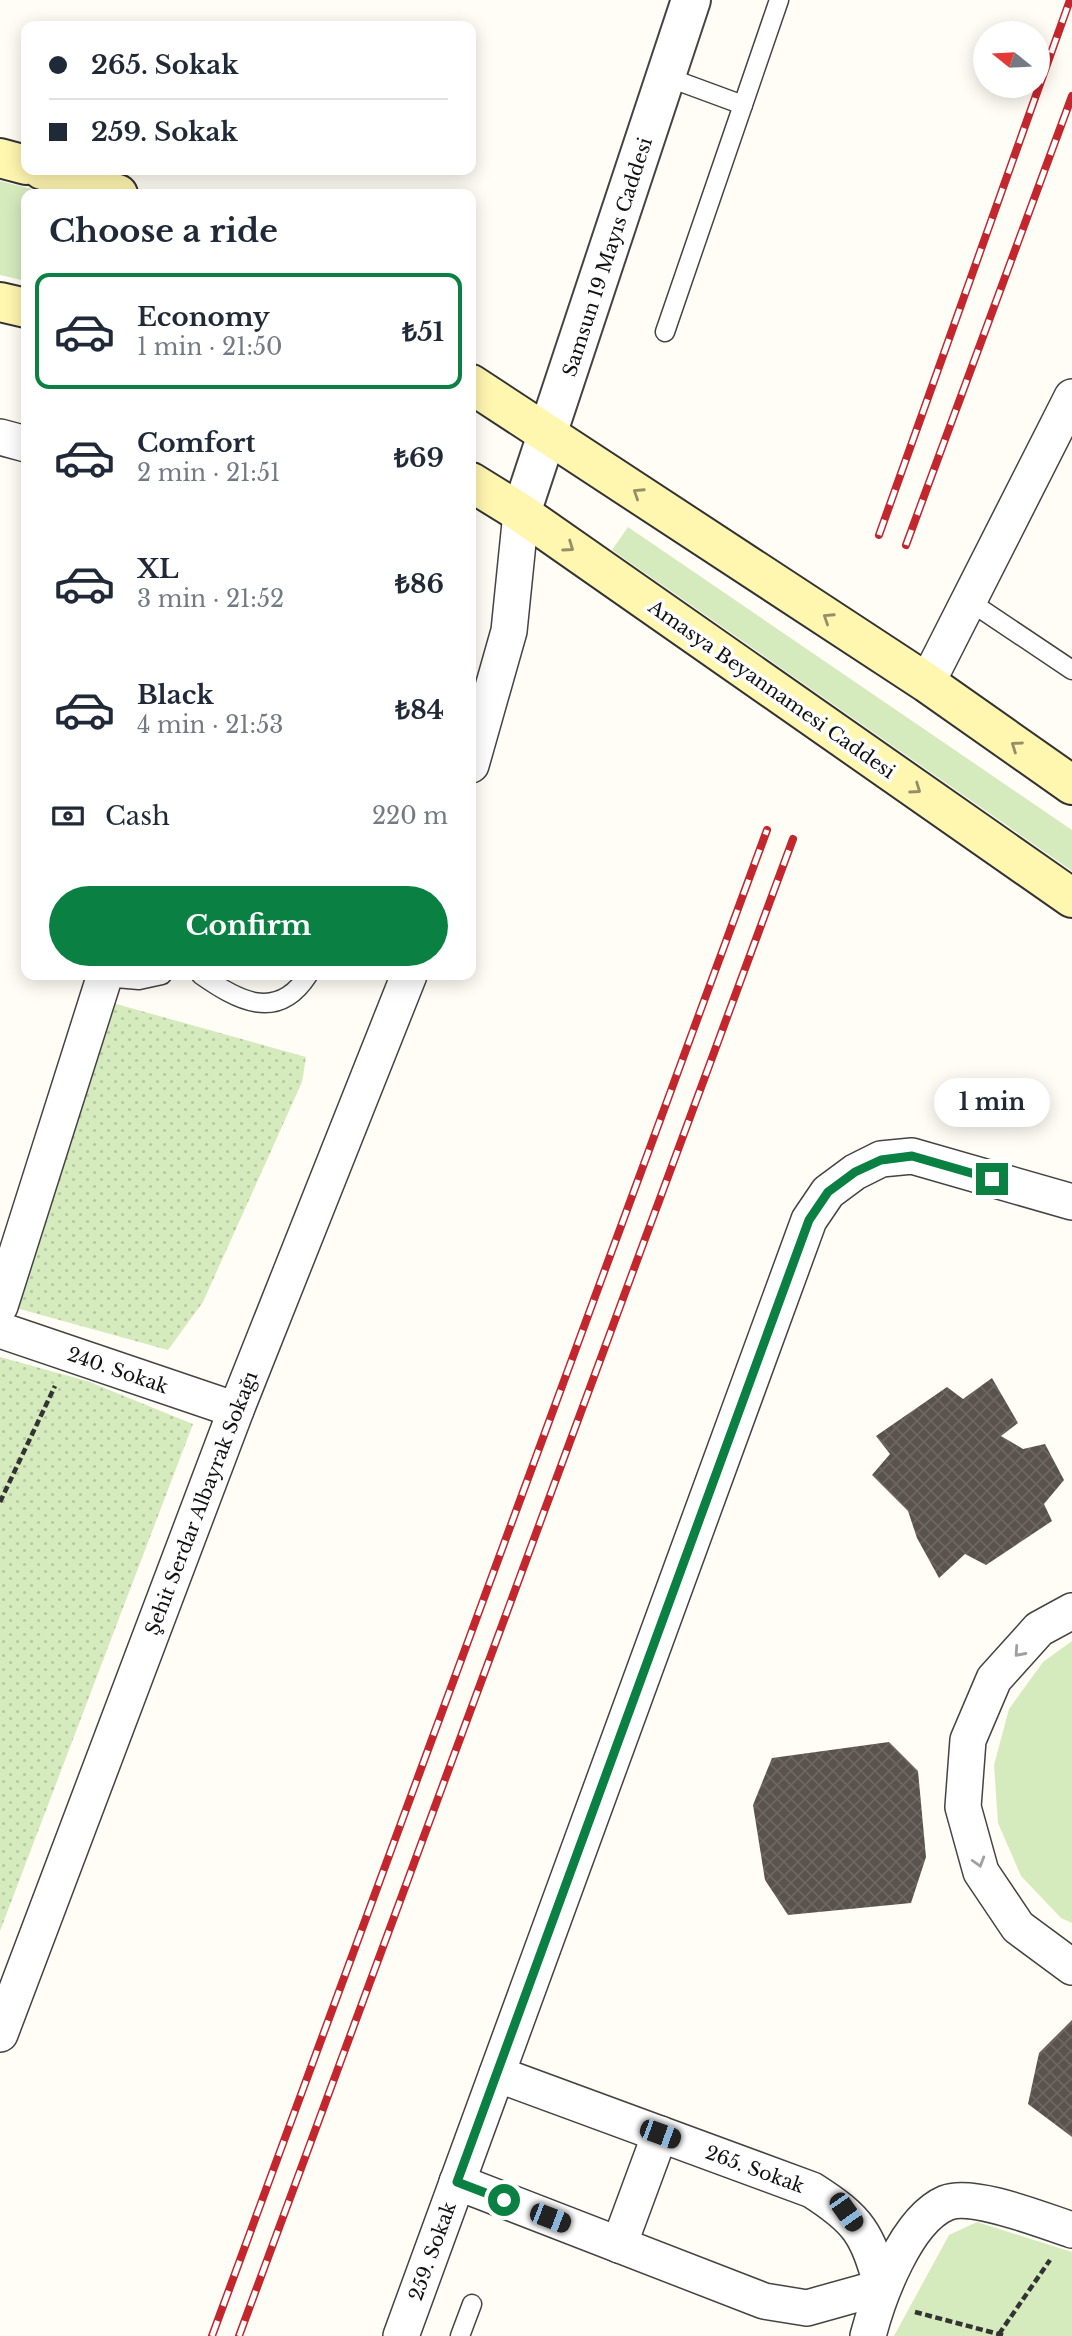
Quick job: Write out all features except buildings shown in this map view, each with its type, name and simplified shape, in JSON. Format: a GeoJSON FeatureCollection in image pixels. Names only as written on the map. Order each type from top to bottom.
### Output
{"type":"FeatureCollection","features":[{"type":"Feature","properties":{"kind":"main road"},"geometry":{"type":"LineString","coordinates":[[0,158],[21,164]]}},
{"type":"Feature","properties":{"kind":"main road"},"geometry":{"type":"LineString","coordinates":[[58,175],[102,189]]}},
{"type":"Feature","properties":{"kind":"main road"},"geometry":{"type":"LineString","coordinates":[[0,302],[21,307]]}},
{"type":"Feature","properties":{"kind":"main road"},"geometry":{"type":"LineString","coordinates":[[476,387],[927,683],[1072,785]]}},
{"type":"Feature","properties":{"kind":"main road","name":"Amasya Beyannamesi Caddesi"},"geometry":{"type":"LineString","coordinates":[[476,485],[521,513],[1072,898]]}},
{"type":"Feature","properties":{"kind":"street","name":"Samsun 19 Mayıs Caddesi"},"geometry":{"type":"LineString","coordinates":[[521,513],[691,0]]}},
{"type":"Feature","properties":{"kind":"street"},"geometry":{"type":"LineString","coordinates":[[927,683],[1072,397]]}},
{"type":"Feature","properties":{"kind":"street"},"geometry":{"type":"LineString","coordinates":[[0,437],[21,443]]}},
{"type":"Feature","properties":{"kind":"street"},"geometry":{"type":"LineString","coordinates":[[476,747],[509,631],[521,513]]}},
{"type":"Feature","properties":{"kind":"street"},"geometry":{"type":"LineString","coordinates":[[0,1306],[104,980]]}},
{"type":"Feature","properties":{"kind":"street","name":"Şehit Serdar Albayrak Sokağı"},"geometry":{"type":"LineString","coordinates":[[0,2034],[236,1410],[407,980]]}},
{"type":"Feature","properties":{"kind":"street","name":"259. Sokak"},"geometry":{"type":"LineString","coordinates":[[401,2336],[809,1220],[828,1192],[855,1172],[881,1160],[912,1156],[1072,1202]]}},
{"type":"Feature","properties":{"kind":"street","name":"240. Sokak"},"geometry":{"type":"LineString","coordinates":[[0,1330],[236,1410]]}},
{"type":"Feature","properties":{"kind":"street"},"geometry":{"type":"LineString","coordinates":[[1072,1611],[1039,1629],[994,1679],[968,1740],[963,1807],[981,1872],[1003,1905],[1018,1927],[1072,1967]]}},
{"type":"Feature","properties":{"kind":"street","name":"265. Sokak"},"geometry":{"type":"LineString","coordinates":[[497,2074],[812,2190],[846,2212],[871,2247],[879,2295]]}},
{"type":"Feature","properties":{"kind":"street"},"geometry":{"type":"LineString","coordinates":[[619,2245],[660,2134]]}},
{"type":"Feature","properties":{"kind":"street"},"geometry":{"type":"LineString","coordinates":[[457,2182],[764,2301],[807,2308],[879,2295]]}},
{"type":"Feature","properties":{"kind":"street"},"geometry":{"type":"LineString","coordinates":[[868,2336],[879,2295],[894,2263],[924,2221],[947,2203],[986,2203],[1071,2230]]}},
{"type":"Feature","properties":{"kind":"lane"},"geometry":{"type":"LineString","coordinates":[[665,332],[779,0]]}},
{"type":"Feature","properties":{"kind":"lane"},"geometry":{"type":"LineString","coordinates":[[667,77],[743,105]]}},
{"type":"Feature","properties":{"kind":"lane"},"geometry":{"type":"LineString","coordinates":[[969,601],[1072,670]]}},
{"type":"Feature","properties":{"kind":"lane"},"geometry":{"type":"LineString","coordinates":[[208,980],[225,992],[257,1004],[283,998],[303,980]]}},
{"type":"Feature","properties":{"kind":"lane"},"geometry":{"type":"LineString","coordinates":[[460,2336],[472,2304]]}},
{"type":"Feature","properties":{"kind":"path"},"geometry":{"type":"LineString","coordinates":[[0,1502],[70,1354]]}},
{"type":"Feature","properties":{"kind":"path"},"geometry":{"type":"LineString","coordinates":[[999,2334],[1071,2230]]}},
{"type":"Feature","properties":{"kind":"path"},"geometry":{"type":"LineString","coordinates":[[879,2295],[1006,2336]]}},
{"type":"Feature","properties":{"kind":"green space"},"geometry":{"type":"Polygon","coordinates":[[[0,181],[32,189],[21,189],[21,280],[0,275],[0,181]]]}},
{"type":"Feature","properties":{"kind":"green space"},"geometry":{"type":"Polygon","coordinates":[[[628,527],[1072,830],[1072,871],[612,550],[628,527]]]}},
{"type":"Feature","properties":{"kind":"green space"},"geometry":{"type":"Polygon","coordinates":[[[102,1000],[306,1057],[302,1082],[203,1302],[168,1350],[16,1308],[102,1000]]]}},
{"type":"Feature","properties":{"kind":"green space"},"geometry":{"type":"Polygon","coordinates":[[[0,1357],[87,1381],[193,1424],[0,1931],[0,1357]]]}},
{"type":"Feature","properties":{"kind":"green space"},"geometry":{"type":"Polygon","coordinates":[[[1072,1641],[1072,1923],[1061,1918],[1021,1876],[998,1823],[994,1765],[1009,1709],[1043,1662],[1072,1641]]]}},
{"type":"Feature","properties":{"kind":"green space"},"geometry":{"type":"Polygon","coordinates":[[[977,2222],[1072,2252],[1072,2336],[894,2336],[949,2235],[977,2222]]]}},
{"type":"Feature","properties":{"kind":"railway"},"geometry":{"type":"LineString","coordinates":[[879,535],[1070,0]]}},
{"type":"Feature","properties":{"kind":"railway"},"geometry":{"type":"LineString","coordinates":[[906,545],[1072,96]]}},
{"type":"Feature","properties":{"kind":"railway"},"geometry":{"type":"LineString","coordinates":[[212,2336],[767,830]]}},
{"type":"Feature","properties":{"kind":"railway"},"geometry":{"type":"LineString","coordinates":[[239,2336],[793,839]]}},
{"type":"Feature","properties":{"kind":"route"},"geometry":{"type":"LineString","coordinates":[[504,2200],[457,2182],[809,1220],[828,1192],[855,1172],[881,1160],[912,1156],[992,1179]]}}]}
